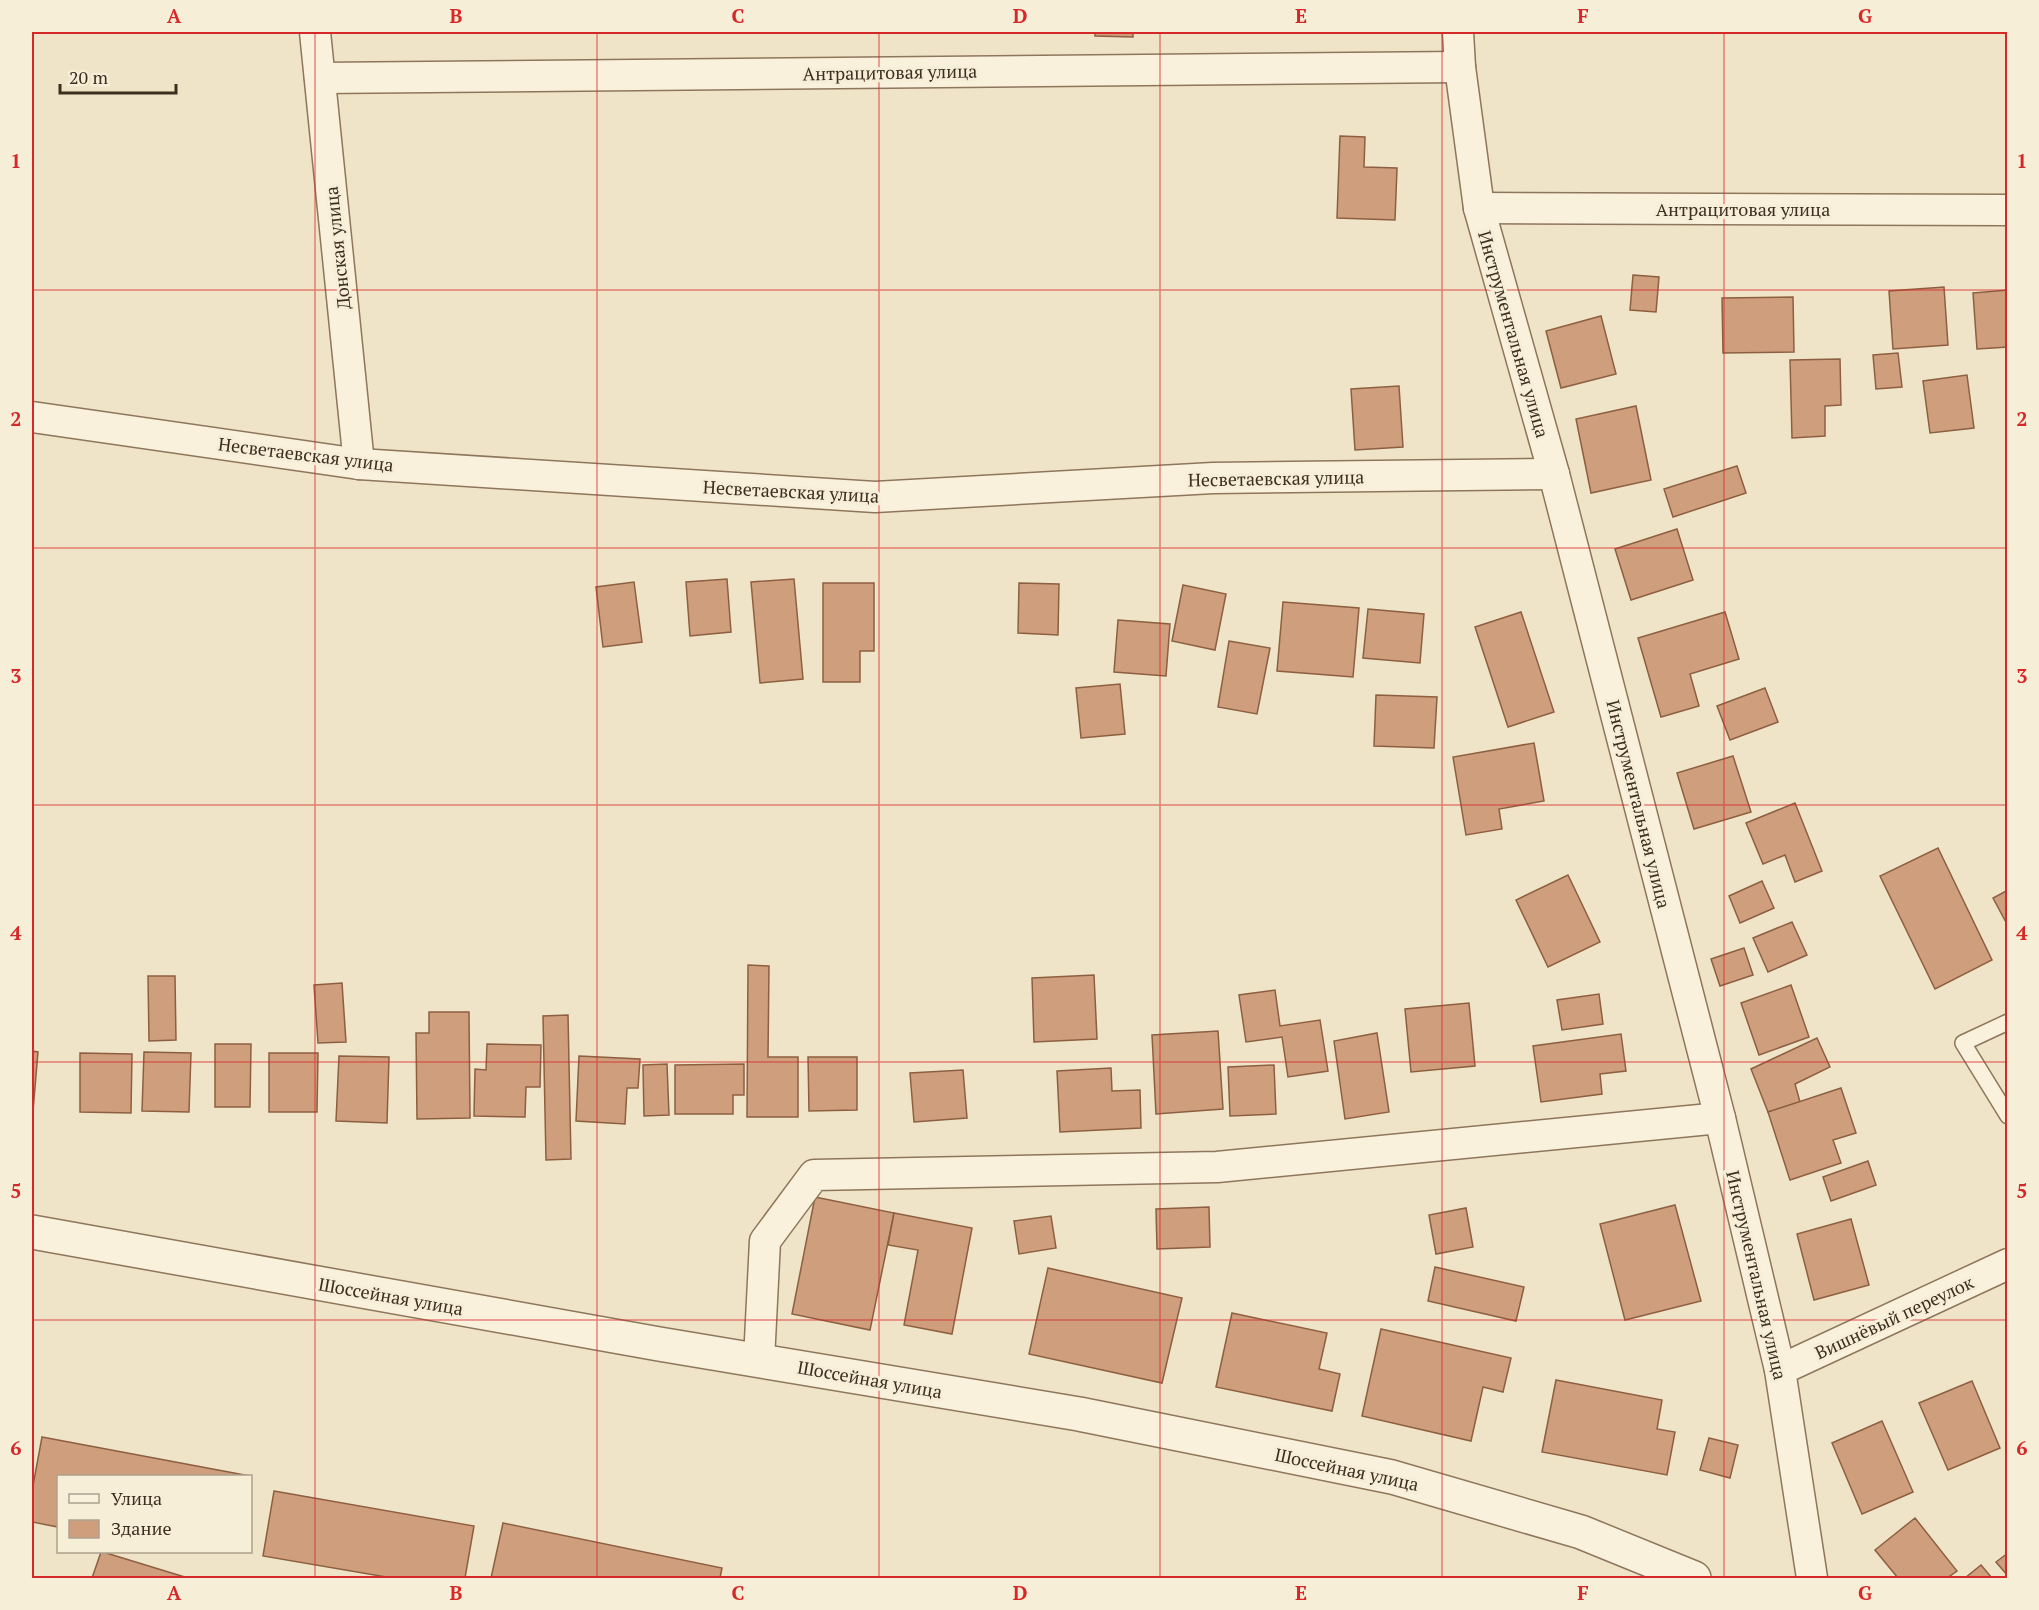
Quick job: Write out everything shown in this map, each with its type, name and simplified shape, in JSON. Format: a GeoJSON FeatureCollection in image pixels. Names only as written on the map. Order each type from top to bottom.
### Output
{"type":"FeatureCollection","features":[{"type":"Feature","properties":{"kind":"street","name":"Донская улица"},"geometry":{"type":"LineString","coordinates":[[315,32],[359,464]]}},
{"type":"Feature","properties":{"kind":"street","name":"Инструментальная улица"},"geometry":{"type":"LineString","coordinates":[[1458,32],[1460,67],[1479,208],[1554,474],[1720,1118],[1780,1370],[1812,1578]]}},
{"type":"Feature","properties":{"kind":"street","name":"Антрацитовая улица"},"geometry":{"type":"LineString","coordinates":[[320,78],[1460,67]]}},
{"type":"Feature","properties":{"kind":"street","name":"Антрацитовая улица"},"geometry":{"type":"LineString","coordinates":[[1479,208],[2007,210]]}},
{"type":"Feature","properties":{"kind":"street","name":"Несветаевская улица"},"geometry":{"type":"LineString","coordinates":[[32,417],[359,464],[875,497],[1213,478],[1554,474]]}},
{"type":"Feature","properties":{"kind":"street"},"geometry":{"type":"LineString","coordinates":[[759,1360],[765,1241],[814,1175],[1217,1167],[1720,1118]]}},
{"type":"Feature","properties":{"kind":"street","name":"Шоссейная улица"},"geometry":{"type":"LineString","coordinates":[[32,1232],[1079,1414],[1392,1477],[1581,1532],[1694,1578]]}},
{"type":"Feature","properties":{"kind":"street","name":"Вишнёвый переулок"},"geometry":{"type":"LineString","coordinates":[[1780,1370],[2007,1264]]}},
{"type":"Feature","properties":{"kind":"lane"},"geometry":{"type":"LineString","coordinates":[[2007,1022],[1963,1043],[2007,1116]]}},
{"type":"Feature","properties":{"kind":"building"},"geometry":{"type":"Polygon","coordinates":[[[1095,32],[1133,32],[1133,37],[1095,36],[1095,32]]]}},
{"type":"Feature","properties":{"kind":"building"},"geometry":{"type":"Polygon","coordinates":[[[1340,136],[1365,137],[1364,167],[1397,168],[1395,220],[1337,218],[1340,136]]]}},
{"type":"Feature","properties":{"kind":"building"},"geometry":{"type":"Polygon","coordinates":[[[1633,275],[1659,277],[1656,312],[1630,310],[1633,275]]]}},
{"type":"Feature","properties":{"kind":"building"},"geometry":{"type":"Polygon","coordinates":[[[1944,287],[1948,345],[1893,349],[1889,291],[1944,287]]]}},
{"type":"Feature","properties":{"kind":"building"},"geometry":{"type":"Polygon","coordinates":[[[2008,290],[2008,347],[1977,349],[1973,293],[2008,290]]]}},
{"type":"Feature","properties":{"kind":"building"},"geometry":{"type":"Polygon","coordinates":[[[1793,297],[1794,352],[1723,353],[1722,298],[1793,297]]]}},
{"type":"Feature","properties":{"kind":"building"},"geometry":{"type":"Polygon","coordinates":[[[1601,316],[1616,374],[1561,388],[1546,331],[1601,316]]]}},
{"type":"Feature","properties":{"kind":"building"},"geometry":{"type":"Polygon","coordinates":[[[1898,353],[1902,387],[1876,389],[1873,355],[1898,353]]]}},
{"type":"Feature","properties":{"kind":"building"},"geometry":{"type":"Polygon","coordinates":[[[1840,359],[1841,405],[1825,406],[1825,436],[1792,438],[1790,360],[1840,359]]]}},
{"type":"Feature","properties":{"kind":"building"},"geometry":{"type":"Polygon","coordinates":[[[1967,375],[1974,428],[1930,433],[1923,381],[1967,375]]]}},
{"type":"Feature","properties":{"kind":"building"},"geometry":{"type":"Polygon","coordinates":[[[1399,386],[1403,447],[1355,450],[1351,389],[1399,386]]]}},
{"type":"Feature","properties":{"kind":"building"},"geometry":{"type":"Polygon","coordinates":[[[1636,406],[1651,480],[1591,493],[1576,419],[1636,406]]]}},
{"type":"Feature","properties":{"kind":"building"},"geometry":{"type":"Polygon","coordinates":[[[1737,466],[1746,493],[1673,517],[1664,489],[1737,466]]]}},
{"type":"Feature","properties":{"kind":"building"},"geometry":{"type":"Polygon","coordinates":[[[1677,529],[1693,580],[1631,600],[1615,549],[1677,529]]]}},
{"type":"Feature","properties":{"kind":"building"},"geometry":{"type":"Polygon","coordinates":[[[727,579],[731,632],[690,636],[686,582],[727,579]]]}},
{"type":"Feature","properties":{"kind":"building"},"geometry":{"type":"Polygon","coordinates":[[[794,579],[803,679],[760,683],[751,582],[794,579]]]}},
{"type":"Feature","properties":{"kind":"building"},"geometry":{"type":"Polygon","coordinates":[[[634,582],[642,642],[603,647],[596,587],[634,582]]]}},
{"type":"Feature","properties":{"kind":"building"},"geometry":{"type":"Polygon","coordinates":[[[823,583],[874,583],[874,651],[860,651],[860,682],[823,682],[823,583]]]}},
{"type":"Feature","properties":{"kind":"building"},"geometry":{"type":"Polygon","coordinates":[[[1019,583],[1059,584],[1058,635],[1018,633],[1019,583]]]}},
{"type":"Feature","properties":{"kind":"building"},"geometry":{"type":"Polygon","coordinates":[[[1183,585],[1226,594],[1215,650],[1172,641],[1183,585]]]}},
{"type":"Feature","properties":{"kind":"building"},"geometry":{"type":"Polygon","coordinates":[[[1283,602],[1359,608],[1353,677],[1277,671],[1283,602]]]}},
{"type":"Feature","properties":{"kind":"building"},"geometry":{"type":"Polygon","coordinates":[[[1368,609],[1424,614],[1420,663],[1363,658],[1368,609]]]}},
{"type":"Feature","properties":{"kind":"building"},"geometry":{"type":"Polygon","coordinates":[[[1521,612],[1554,712],[1508,727],[1475,627],[1521,612]]]}},
{"type":"Feature","properties":{"kind":"building"},"geometry":{"type":"Polygon","coordinates":[[[1725,612],[1739,659],[1690,674],[1699,706],[1661,717],[1638,638],[1725,612]]]}},
{"type":"Feature","properties":{"kind":"building"},"geometry":{"type":"Polygon","coordinates":[[[1118,620],[1170,624],[1166,676],[1114,672],[1118,620]]]}},
{"type":"Feature","properties":{"kind":"building"},"geometry":{"type":"Polygon","coordinates":[[[1229,641],[1270,648],[1257,714],[1218,707],[1229,641]]]}},
{"type":"Feature","properties":{"kind":"building"},"geometry":{"type":"Polygon","coordinates":[[[1120,684],[1125,734],[1081,738],[1076,688],[1120,684]]]}},
{"type":"Feature","properties":{"kind":"building"},"geometry":{"type":"Polygon","coordinates":[[[1765,688],[1778,722],[1730,740],[1717,706],[1765,688]]]}},
{"type":"Feature","properties":{"kind":"building"},"geometry":{"type":"Polygon","coordinates":[[[1376,695],[1437,697],[1434,748],[1374,746],[1376,695]]]}},
{"type":"Feature","properties":{"kind":"building"},"geometry":{"type":"Polygon","coordinates":[[[1534,743],[1544,801],[1499,809],[1502,829],[1466,835],[1453,757],[1534,743]]]}},
{"type":"Feature","properties":{"kind":"building"},"geometry":{"type":"Polygon","coordinates":[[[1733,756],[1751,812],[1694,829],[1677,773],[1733,756]]]}},
{"type":"Feature","properties":{"kind":"building"},"geometry":{"type":"Polygon","coordinates":[[[1795,803],[1822,871],[1795,882],[1785,855],[1763,864],[1746,823],[1795,803]]]}},
{"type":"Feature","properties":{"kind":"building"},"geometry":{"type":"Polygon","coordinates":[[[1938,848],[1992,960],[1935,989],[1880,876],[1938,848]]]}},
{"type":"Feature","properties":{"kind":"building"},"geometry":{"type":"Polygon","coordinates":[[[1568,875],[1600,942],[1548,967],[1516,900],[1568,875]]]}},
{"type":"Feature","properties":{"kind":"building"},"geometry":{"type":"Polygon","coordinates":[[[1762,881],[1774,908],[1740,923],[1729,896],[1762,881]]]}},
{"type":"Feature","properties":{"kind":"building"},"geometry":{"type":"Polygon","coordinates":[[[2008,890],[2008,926],[1993,898],[2008,890]]]}},
{"type":"Feature","properties":{"kind":"building"},"geometry":{"type":"Polygon","coordinates":[[[1792,922],[1807,955],[1768,972],[1753,938],[1792,922]]]}},
{"type":"Feature","properties":{"kind":"building"},"geometry":{"type":"Polygon","coordinates":[[[1744,948],[1753,975],[1720,986],[1711,959],[1744,948]]]}},
{"type":"Feature","properties":{"kind":"building"},"geometry":{"type":"Polygon","coordinates":[[[748,965],[769,966],[768,1057],[798,1057],[798,1117],[747,1117],[748,965]]]}},
{"type":"Feature","properties":{"kind":"building"},"geometry":{"type":"Polygon","coordinates":[[[1094,975],[1097,1039],[1034,1042],[1032,978],[1094,975]]]}},
{"type":"Feature","properties":{"kind":"building"},"geometry":{"type":"Polygon","coordinates":[[[148,976],[175,976],[176,1040],[149,1041],[148,976]]]}},
{"type":"Feature","properties":{"kind":"building"},"geometry":{"type":"Polygon","coordinates":[[[342,983],[346,1042],[318,1043],[314,985],[342,983]]]}},
{"type":"Feature","properties":{"kind":"building"},"geometry":{"type":"Polygon","coordinates":[[[1791,985],[1809,1037],[1759,1055],[1741,1003],[1791,985]]]}},
{"type":"Feature","properties":{"kind":"building"},"geometry":{"type":"Polygon","coordinates":[[[1275,990],[1280,1026],[1320,1020],[1328,1071],[1288,1077],[1282,1037],[1246,1042],[1239,995],[1275,990]]]}},
{"type":"Feature","properties":{"kind":"building"},"geometry":{"type":"Polygon","coordinates":[[[1599,994],[1603,1024],[1562,1030],[1557,1000],[1599,994]]]}},
{"type":"Feature","properties":{"kind":"building"},"geometry":{"type":"Polygon","coordinates":[[[1469,1003],[1475,1066],[1411,1072],[1405,1009],[1469,1003]]]}},
{"type":"Feature","properties":{"kind":"building"},"geometry":{"type":"Polygon","coordinates":[[[429,1012],[469,1012],[470,1118],[417,1119],[416,1033],[429,1033],[429,1012]]]}},
{"type":"Feature","properties":{"kind":"building"},"geometry":{"type":"Polygon","coordinates":[[[568,1015],[571,1159],[546,1160],[543,1016],[568,1015]]]}},
{"type":"Feature","properties":{"kind":"building"},"geometry":{"type":"Polygon","coordinates":[[[1218,1031],[1223,1109],[1156,1114],[1152,1035],[1218,1031]]]}},
{"type":"Feature","properties":{"kind":"building"},"geometry":{"type":"Polygon","coordinates":[[[1377,1033],[1389,1112],[1345,1119],[1334,1041],[1377,1033]]]}},
{"type":"Feature","properties":{"kind":"building"},"geometry":{"type":"Polygon","coordinates":[[[1621,1034],[1626,1071],[1600,1074],[1602,1094],[1541,1102],[1533,1046],[1621,1034]]]}},
{"type":"Feature","properties":{"kind":"building"},"geometry":{"type":"Polygon","coordinates":[[[1817,1038],[1830,1067],[1795,1084],[1800,1102],[1768,1112],[1751,1069],[1817,1038]]]}},
{"type":"Feature","properties":{"kind":"building"},"geometry":{"type":"Polygon","coordinates":[[[215,1044],[251,1044],[250,1107],[215,1107],[215,1044]]]}},
{"type":"Feature","properties":{"kind":"building"},"geometry":{"type":"Polygon","coordinates":[[[487,1044],[541,1045],[540,1087],[526,1087],[525,1117],[474,1116],[475,1069],[486,1070],[487,1044]]]}},
{"type":"Feature","properties":{"kind":"building"},"geometry":{"type":"Polygon","coordinates":[[[32,1051],[38,1052],[32,1123],[32,1051]]]}},
{"type":"Feature","properties":{"kind":"building"},"geometry":{"type":"Polygon","coordinates":[[[144,1052],[191,1053],[189,1112],[142,1111],[144,1052]]]}},
{"type":"Feature","properties":{"kind":"building"},"geometry":{"type":"Polygon","coordinates":[[[80,1053],[132,1054],[131,1113],[80,1112],[80,1053]]]}},
{"type":"Feature","properties":{"kind":"building"},"geometry":{"type":"Polygon","coordinates":[[[269,1053],[318,1053],[317,1112],[269,1112],[269,1053]]]}},
{"type":"Feature","properties":{"kind":"building"},"geometry":{"type":"Polygon","coordinates":[[[339,1056],[389,1057],[387,1123],[336,1121],[339,1056]]]}},
{"type":"Feature","properties":{"kind":"building"},"geometry":{"type":"Polygon","coordinates":[[[579,1056],[640,1059],[638,1088],[627,1088],[625,1124],[576,1121],[579,1056]]]}},
{"type":"Feature","properties":{"kind":"building"},"geometry":{"type":"Polygon","coordinates":[[[808,1057],[857,1057],[857,1110],[809,1111],[808,1057]]]}},
{"type":"Feature","properties":{"kind":"building"},"geometry":{"type":"Polygon","coordinates":[[[667,1064],[669,1115],[644,1116],[643,1065],[667,1064]]]}},
{"type":"Feature","properties":{"kind":"building"},"geometry":{"type":"Polygon","coordinates":[[[744,1064],[744,1095],[733,1095],[733,1114],[675,1114],[675,1065],[744,1064]]]}},
{"type":"Feature","properties":{"kind":"building"},"geometry":{"type":"Polygon","coordinates":[[[1274,1065],[1276,1114],[1230,1116],[1228,1067],[1274,1065]]]}},
{"type":"Feature","properties":{"kind":"building"},"geometry":{"type":"Polygon","coordinates":[[[1111,1068],[1112,1091],[1140,1090],[1141,1128],[1060,1132],[1057,1071],[1111,1068]]]}},
{"type":"Feature","properties":{"kind":"building"},"geometry":{"type":"Polygon","coordinates":[[[963,1070],[967,1118],[914,1122],[910,1073],[963,1070]]]}},
{"type":"Feature","properties":{"kind":"building"},"geometry":{"type":"Polygon","coordinates":[[[1841,1088],[1856,1133],[1833,1140],[1841,1163],[1790,1180],[1768,1112],[1841,1088]]]}},
{"type":"Feature","properties":{"kind":"building"},"geometry":{"type":"Polygon","coordinates":[[[1868,1161],[1876,1185],[1831,1201],[1823,1177],[1868,1161]]]}},
{"type":"Feature","properties":{"kind":"building"},"geometry":{"type":"Polygon","coordinates":[[[815,1197],[894,1213],[870,1330],[792,1314],[815,1197]]]}},
{"type":"Feature","properties":{"kind":"building"},"geometry":{"type":"Polygon","coordinates":[[[1675,1205],[1701,1301],[1625,1320],[1600,1224],[1675,1205]]]}},
{"type":"Feature","properties":{"kind":"building"},"geometry":{"type":"Polygon","coordinates":[[[1209,1207],[1210,1247],[1157,1249],[1156,1209],[1209,1207]]]}},
{"type":"Feature","properties":{"kind":"building"},"geometry":{"type":"Polygon","coordinates":[[[1466,1208],[1473,1247],[1436,1254],[1429,1215],[1466,1208]]]}},
{"type":"Feature","properties":{"kind":"building"},"geometry":{"type":"Polygon","coordinates":[[[894,1213],[972,1228],[952,1334],[904,1325],[918,1250],[888,1245],[894,1213]]]}},
{"type":"Feature","properties":{"kind":"building"},"geometry":{"type":"Polygon","coordinates":[[[1051,1216],[1056,1248],[1019,1254],[1014,1221],[1051,1216]]]}},
{"type":"Feature","properties":{"kind":"building"},"geometry":{"type":"Polygon","coordinates":[[[1851,1219],[1869,1285],[1814,1300],[1797,1234],[1851,1219]]]}},
{"type":"Feature","properties":{"kind":"building"},"geometry":{"type":"Polygon","coordinates":[[[1435,1267],[1524,1287],[1516,1321],[1428,1301],[1435,1267]]]}},
{"type":"Feature","properties":{"kind":"building"},"geometry":{"type":"Polygon","coordinates":[[[1048,1268],[1182,1298],[1162,1383],[1029,1354],[1048,1268]]]}},
{"type":"Feature","properties":{"kind":"building"},"geometry":{"type":"Polygon","coordinates":[[[1232,1313],[1327,1333],[1319,1369],[1340,1374],[1332,1411],[1216,1387],[1232,1313]]]}},
{"type":"Feature","properties":{"kind":"building"},"geometry":{"type":"Polygon","coordinates":[[[1381,1329],[1511,1358],[1503,1392],[1483,1387],[1471,1441],[1362,1416],[1381,1329]]]}},
{"type":"Feature","properties":{"kind":"building"},"geometry":{"type":"Polygon","coordinates":[[[1556,1380],[1662,1400],[1657,1429],[1675,1432],[1667,1475],[1542,1452],[1556,1380]]]}},
{"type":"Feature","properties":{"kind":"building"},"geometry":{"type":"Polygon","coordinates":[[[1972,1381],[2000,1448],[1948,1470],[1919,1403],[1972,1381]]]}},
{"type":"Feature","properties":{"kind":"building"},"geometry":{"type":"Polygon","coordinates":[[[1882,1421],[1913,1492],[1862,1514],[1832,1443],[1882,1421]]]}},
{"type":"Feature","properties":{"kind":"building"},"geometry":{"type":"Polygon","coordinates":[[[42,1437],[245,1475],[57,1475],[57,1527],[32,1522],[32,1491],[42,1437]]]}},
{"type":"Feature","properties":{"kind":"building"},"geometry":{"type":"Polygon","coordinates":[[[1709,1438],[1738,1445],[1730,1478],[1700,1470],[1709,1438]]]}},
{"type":"Feature","properties":{"kind":"building"},"geometry":{"type":"Polygon","coordinates":[[[274,1491],[474,1526],[465,1578],[392,1578],[263,1556],[274,1491]]]}},
{"type":"Feature","properties":{"kind":"building"},"geometry":{"type":"Polygon","coordinates":[[[1915,1518],[1957,1571],[1947,1578],[1898,1578],[1875,1550],[1915,1518]]]}},
{"type":"Feature","properties":{"kind":"building"},"geometry":{"type":"Polygon","coordinates":[[[503,1523],[722,1568],[720,1578],[491,1578],[503,1523]]]}},
{"type":"Feature","properties":{"kind":"building"},"geometry":{"type":"Polygon","coordinates":[[[101,1553],[106,1553],[188,1578],[92,1578],[101,1553]]]}},
{"type":"Feature","properties":{"kind":"building"},"geometry":{"type":"Polygon","coordinates":[[[2008,1553],[2008,1576],[1996,1562],[2008,1553]]]}},
{"type":"Feature","properties":{"kind":"building"},"geometry":{"type":"Polygon","coordinates":[[[1981,1565],[1992,1578],[1965,1578],[1981,1565]]]}}]}
